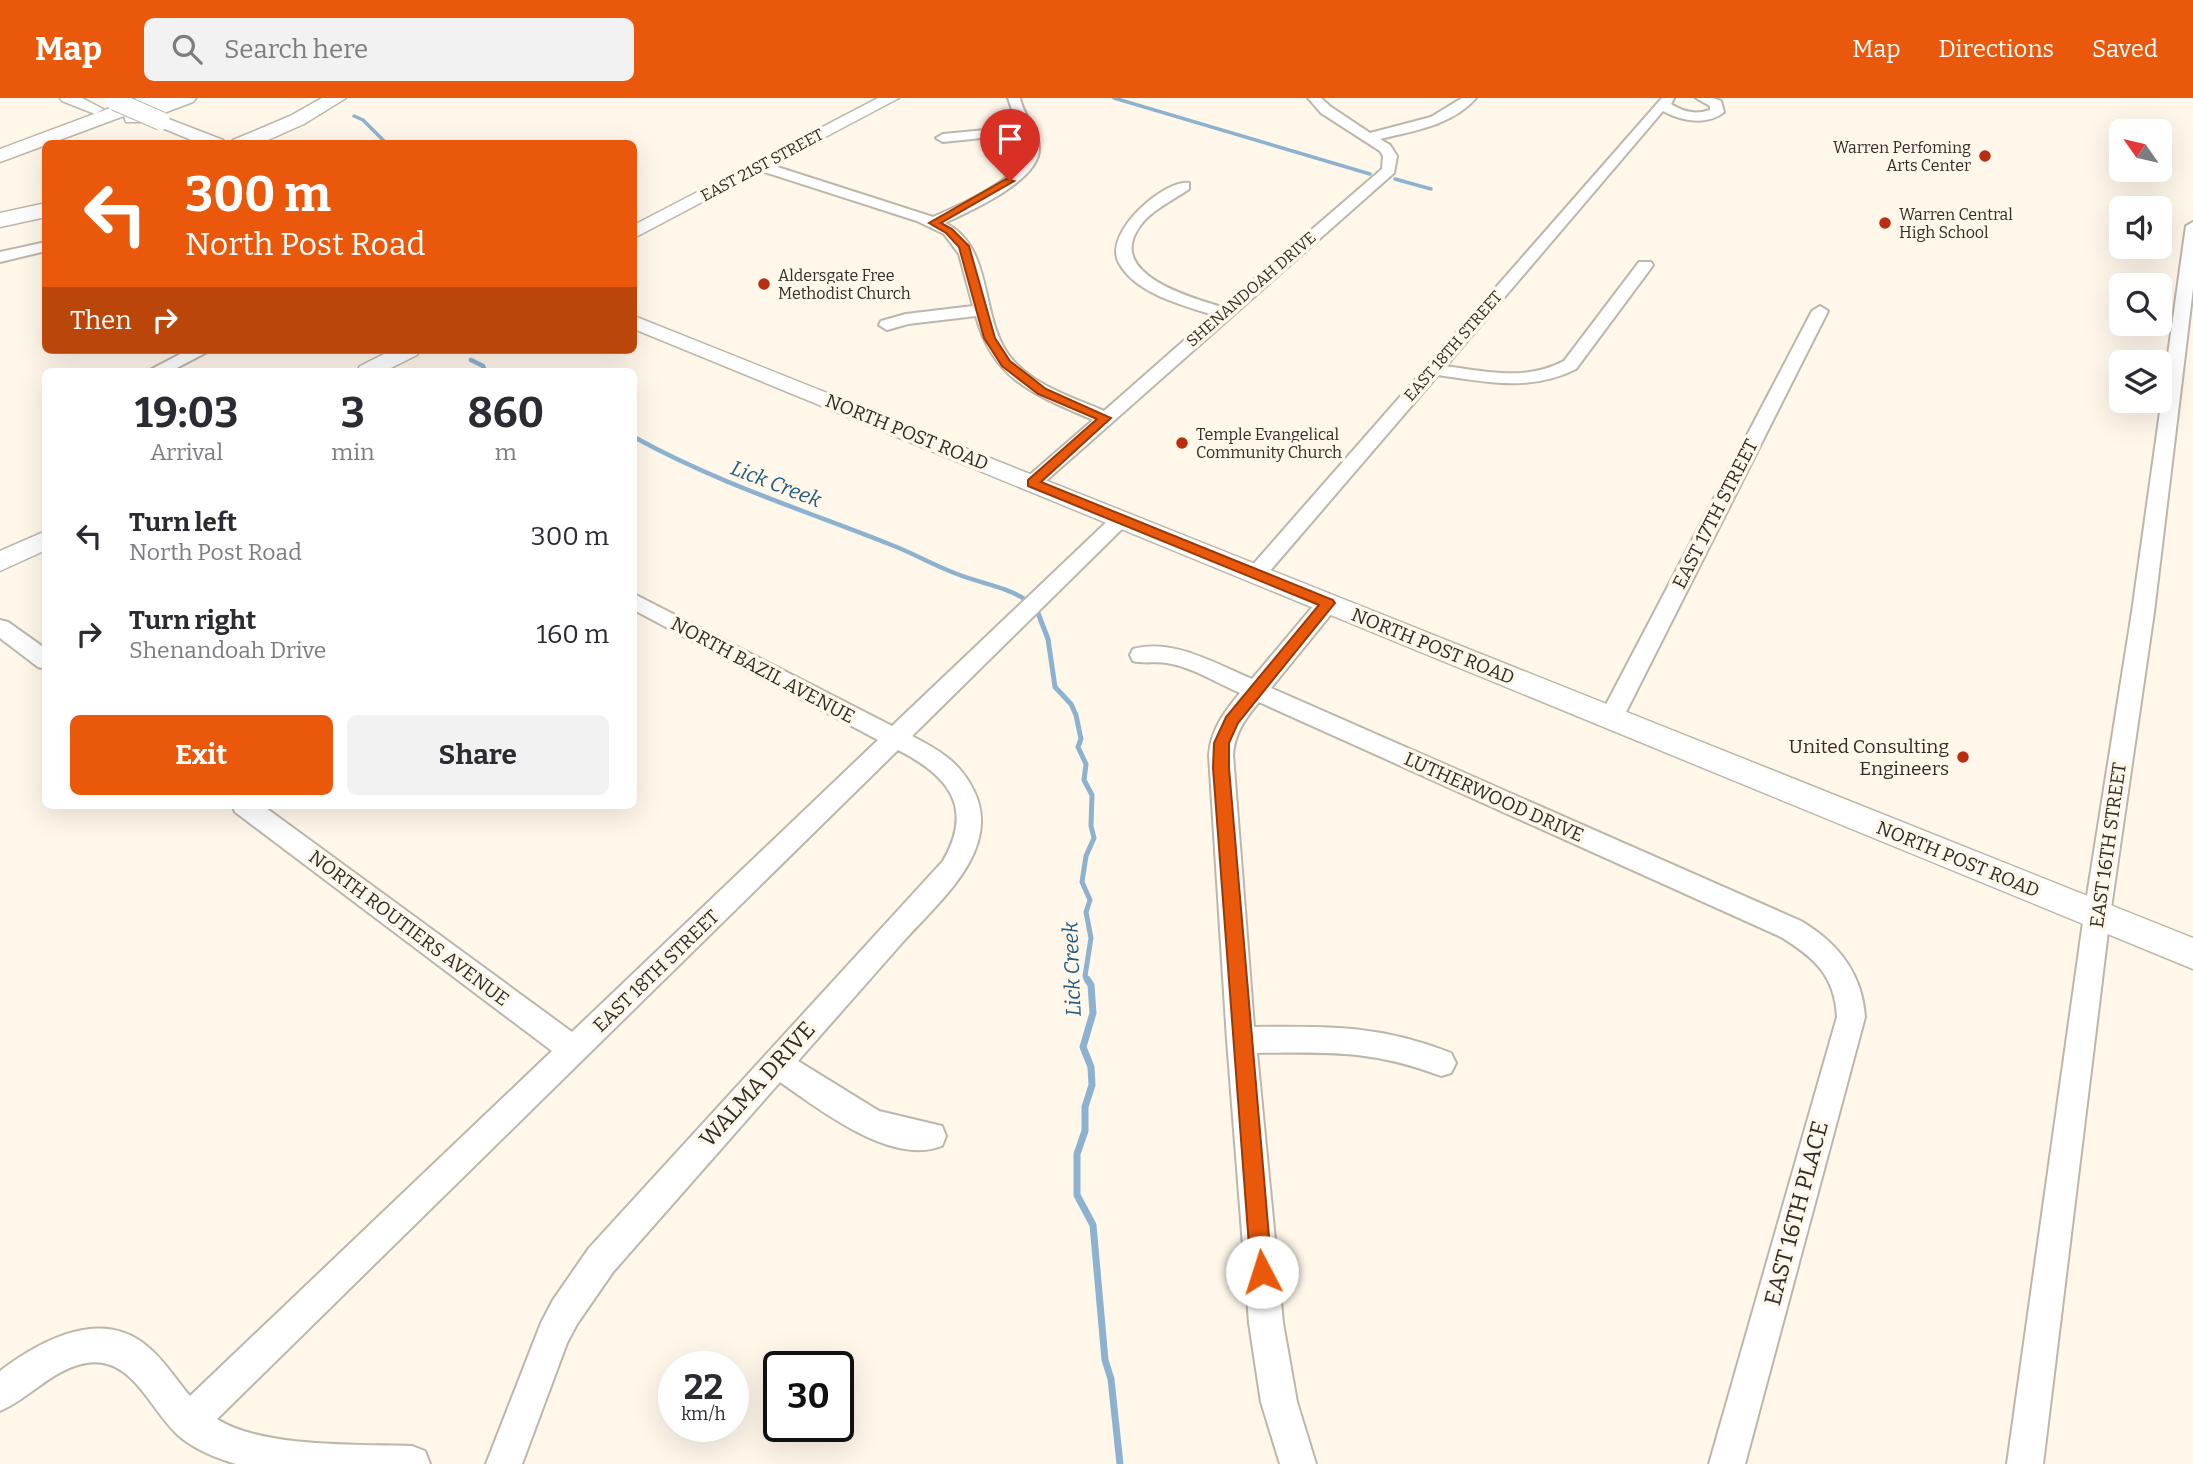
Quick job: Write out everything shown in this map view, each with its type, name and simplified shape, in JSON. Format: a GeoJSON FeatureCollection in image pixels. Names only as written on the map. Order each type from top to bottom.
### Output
{"type":"FeatureCollection","features":[{"type":"Feature","properties":{"kind":"highway"},"geometry":{"type":"LineString","coordinates":[[43,140],[155,98]]}},
{"type":"Feature","properties":{"kind":"highway"},"geometry":{"type":"LineString","coordinates":[[77,140],[186,98]]}},
{"type":"Feature","properties":{"kind":"highway"},"geometry":{"type":"LineString","coordinates":[[263,139],[336,98]]}},
{"type":"Feature","properties":{"kind":"highway"},"geometry":{"type":"LineString","coordinates":[[0,148],[113,102]]}},
{"type":"Feature","properties":{"kind":"highway"},"geometry":{"type":"LineString","coordinates":[[0,156],[42,140]]}},
{"type":"Feature","properties":{"kind":"highway"},"geometry":{"type":"LineString","coordinates":[[0,169],[42,153]]}},
{"type":"Feature","properties":{"kind":"highway"},"geometry":{"type":"LineString","coordinates":[[0,220],[42,210]]}},
{"type":"Feature","properties":{"kind":"main road"},"geometry":{"type":"LineString","coordinates":[[68,98],[113,102],[207,140]]}},
{"type":"Feature","properties":{"kind":"main road","name":"EAST 21ST STREET"},"geometry":{"type":"LineString","coordinates":[[637,230],[891,98]]}},
{"type":"Feature","properties":{"kind":"main road"},"geometry":{"type":"LineString","coordinates":[[113,102],[141,128],[170,140]]}},
{"type":"Feature","properties":{"kind":"main road","name":"NORTH POST ROAD"},"geometry":{"type":"LineString","coordinates":[[637,323],[2193,954]]}},
{"type":"Feature","properties":{"kind":"main road"},"geometry":{"type":"LineString","coordinates":[[373,368],[399,354]]}},
{"type":"Feature","properties":{"kind":"main road"},"geometry":{"type":"LineString","coordinates":[[0,562],[42,541]]}},
{"type":"Feature","properties":{"kind":"street"},"geometry":{"type":"LineString","coordinates":[[933,223],[978,200],[1022,172],[1032,154],[1014,98]]}},
{"type":"Feature","properties":{"kind":"street","name":"SHENANDOAH DRIVE"},"geometry":{"type":"LineString","coordinates":[[1032,483],[1389,170],[1387,151],[1326,110],[1314,98]]}},
{"type":"Feature","properties":{"kind":"street"},"geometry":{"type":"LineString","coordinates":[[1369,137],[1440,119],[1470,98]]}},
{"type":"Feature","properties":{"kind":"street"},"geometry":{"type":"LineString","coordinates":[[1651,119],[1717,113],[1716,104],[1702,98]]}},
{"type":"Feature","properties":{"kind":"street"},"geometry":{"type":"LineString","coordinates":[[1665,99],[1668,108],[1684,115]]}},
{"type":"Feature","properties":{"kind":"street","name":"EAST 18TH STREET"},"geometry":{"type":"LineString","coordinates":[[1256,573],[1651,119],[1665,99]]}},
{"type":"Feature","properties":{"kind":"street"},"geometry":{"type":"LineString","coordinates":[[943,138],[1026,130]]}},
{"type":"Feature","properties":{"kind":"street"},"geometry":{"type":"LineString","coordinates":[[760,166],[933,223],[949,231],[964,246],[994,346],[1017,374],[1059,400],[1105,418]]}},
{"type":"Feature","properties":{"kind":"street"},"geometry":{"type":"LineString","coordinates":[[1184,186],[1130,228],[1123,245],[1127,261],[1138,275],[1156,288],[1223,313]]}},
{"type":"Feature","properties":{"kind":"street","name":"EAST 16TH STREET"},"geometry":{"type":"LineString","coordinates":[[2025,1464],[2097,915],[2143,612],[2193,226]]}},
{"type":"Feature","properties":{"kind":"street"},"geometry":{"type":"LineString","coordinates":[[0,257],[42,247]]}},
{"type":"Feature","properties":{"kind":"street"},"geometry":{"type":"LineString","coordinates":[[1433,369],[1511,379],[1531,379],[1556,373],[1570,365],[1645,265]]}},
{"type":"Feature","properties":{"kind":"street"},"geometry":{"type":"LineString","coordinates":[[887,325],[906,319],[983,310]]}},
{"type":"Feature","properties":{"kind":"street","name":"EAST 17TH STREET"},"geometry":{"type":"LineString","coordinates":[[1611,718],[1820,312]]}},
{"type":"Feature","properties":{"kind":"street"},"geometry":{"type":"LineString","coordinates":[[163,368],[193,354]]}},
{"type":"Feature","properties":{"kind":"street","name":"EAST 18TH STREET"},"geometry":{"type":"LineString","coordinates":[[189,1422],[1121,519]]}},
{"type":"Feature","properties":{"kind":"street","name":"NORTH BAZIL AVENUE"},"geometry":{"type":"LineString","coordinates":[[637,603],[894,738]]}},
{"type":"Feature","properties":{"kind":"street"},"geometry":{"type":"LineString","coordinates":[[1298,1464],[1279,1402],[1266,1323],[1220,755],[1231,720],[1328,603]]}},
{"type":"Feature","properties":{"kind":"street"},"geometry":{"type":"LineString","coordinates":[[0,627],[42,658]]}},
{"type":"Feature","properties":{"kind":"street","name":"LUTHERWOOD DRIVE"},"geometry":{"type":"LineString","coordinates":[[1141,654],[1184,659],[1791,929],[1813,942],[1835,964]]}},
{"type":"Feature","properties":{"kind":"street","name":"WALMA DRIVE"},"geometry":{"type":"LineString","coordinates":[[504,1464],[542,1358],[579,1290],[616,1241],[952,868],[965,844],[969,811],[955,778],[934,758],[894,738]]}},
{"type":"Feature","properties":{"kind":"street","name":"NORTH ROUTIERS AVENUE"},"geometry":{"type":"LineString","coordinates":[[249,809],[573,1051]]}},
{"type":"Feature","properties":{"kind":"street","name":"EAST 16TH PLACE"},"geometry":{"type":"LineString","coordinates":[[1727,1464],[1851,1017],[1852,998],[1835,964]]}},
{"type":"Feature","properties":{"kind":"street"},"geometry":{"type":"LineString","coordinates":[[1241,1040],[1375,1042],[1409,1049],[1441,1063]]}},
{"type":"Feature","properties":{"kind":"street"},"geometry":{"type":"LineString","coordinates":[[776,1062],[872,1125],[902,1135],[931,1136]]}},
{"type":"Feature","properties":{"kind":"street"},"geometry":{"type":"LineString","coordinates":[[0,1393],[40,1363],[68,1350],[106,1345],[135,1358],[189,1422],[225,1443],[269,1455],[412,1464]]}},
{"type":"Feature","properties":{"kind":"waterway"},"geometry":{"type":"LineString","coordinates":[[1114,98],[1370,174]]}},
{"type":"Feature","properties":{"kind":"waterway","name":"Lick Creek"},"geometry":{"type":"LineString","coordinates":[[354,116],[363,120],[383,140]]}},
{"type":"Feature","properties":{"kind":"waterway"},"geometry":{"type":"LineString","coordinates":[[1395,179],[1431,189]]}},
{"type":"Feature","properties":{"kind":"waterway","name":"Lick Creek"},"geometry":{"type":"LineString","coordinates":[[471,360],[484,368]]}},
{"type":"Feature","properties":{"kind":"waterway","name":"Lick Creek"},"geometry":{"type":"LineString","coordinates":[[637,439],[728,482],[1026,600]]}},
{"type":"Feature","properties":{"kind":"waterway","name":"Lick Creek"},"geometry":{"type":"LineString","coordinates":[[1036,608],[1048,639],[1055,687],[1071,704],[1076,715],[1081,739],[1078,747],[1086,764],[1084,780],[1092,795],[1091,826],[1094,838],[1086,856],[1082,882],[1090,900],[1086,912],[1091,938],[1085,976],[1088,981]]}},
{"type":"Feature","properties":{"kind":"waterway","name":"Lick Creek"},"geometry":{"type":"LineString","coordinates":[[1087,979],[1091,985],[1093,1013],[1083,1047],[1091,1067],[1092,1085],[1085,1107],[1085,1131],[1077,1154],[1077,1195],[1093,1225],[1105,1360],[1111,1379],[1120,1464]]}},
{"type":"Feature","properties":{"kind":"place","name":"Warren Perfoming Arts Center"},"geometry":{"type":"Point","coordinates":[1985,156]}},
{"type":"Feature","properties":{"kind":"place","name":"Warren Central High School"},"geometry":{"type":"Point","coordinates":[1885,223]}},
{"type":"Feature","properties":{"kind":"place","name":"Aldersgate Free Methodist Church"},"geometry":{"type":"Point","coordinates":[764,284]}},
{"type":"Feature","properties":{"kind":"place","name":"Temple Evangelical Community Church"},"geometry":{"type":"Point","coordinates":[1182,443]}},
{"type":"Feature","properties":{"kind":"place","name":"United Consulting Engineers"},"geometry":{"type":"Point","coordinates":[1963,757]}},
{"type":"Feature","properties":{"kind":"route"},"geometry":{"type":"LineString","coordinates":[[1010,181],[933,223],[949,231],[964,246],[990,338],[1006,363],[1023,379],[1042,391],[1105,418],[1032,483],[1328,603],[1231,720],[1225,731],[1220,755],[1262,1272]]}}]}
